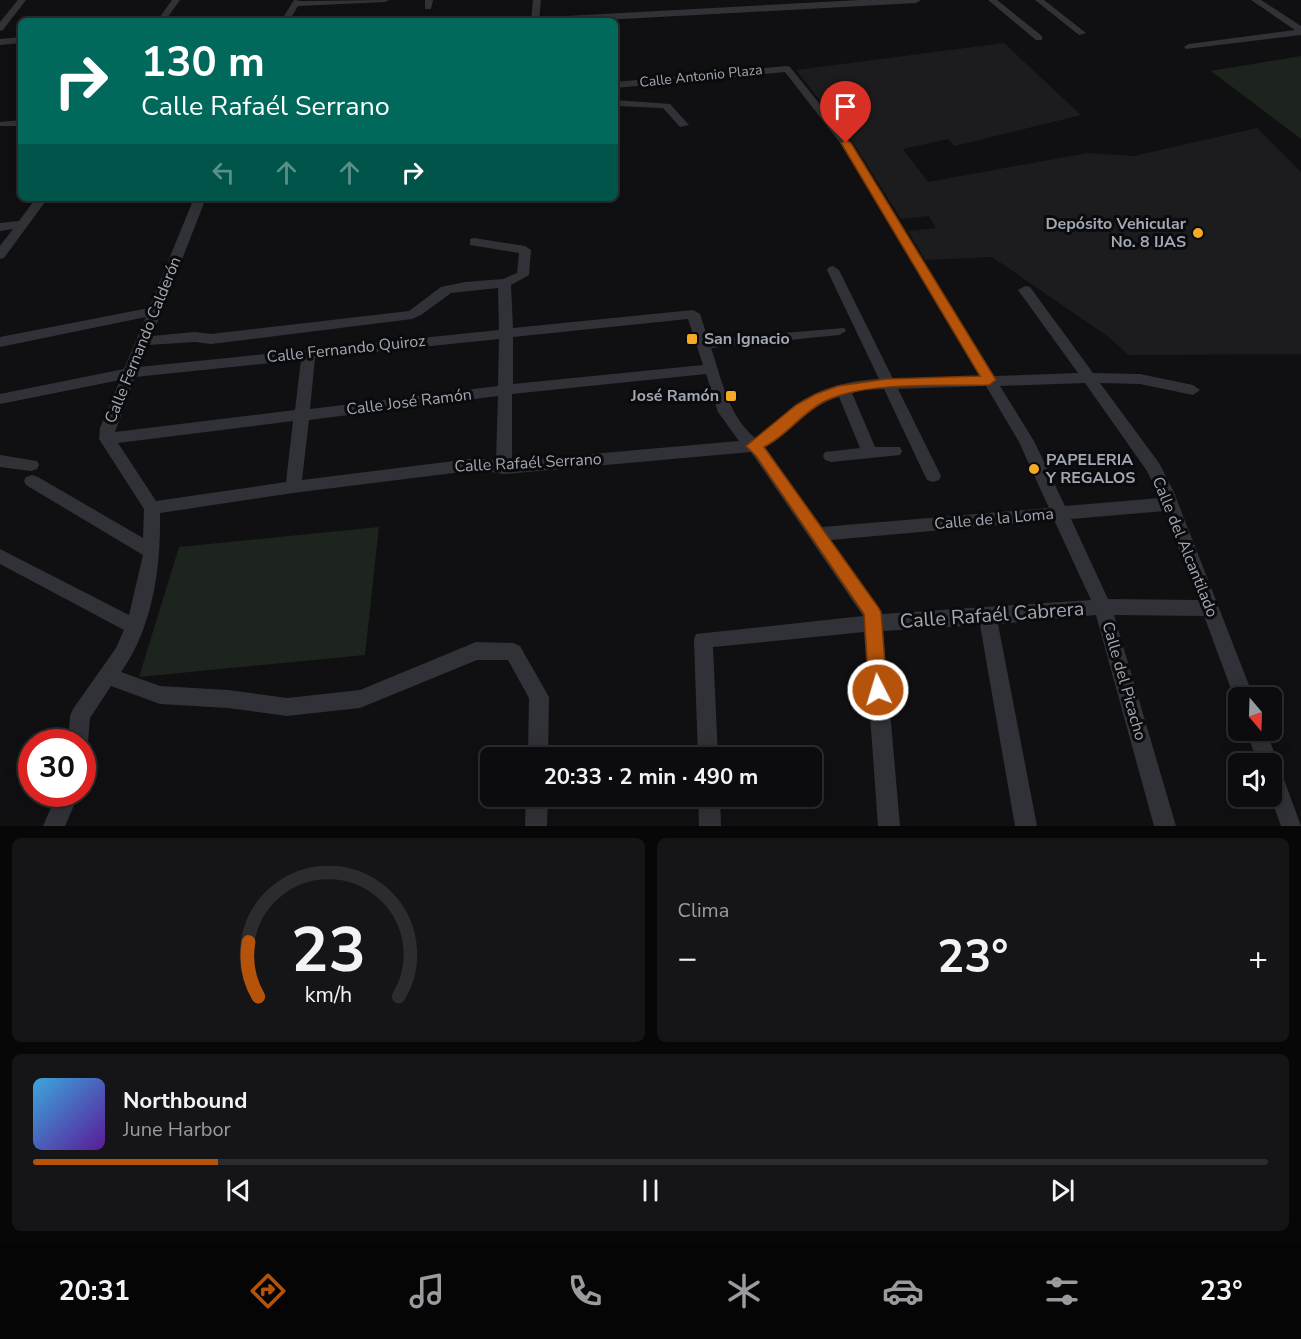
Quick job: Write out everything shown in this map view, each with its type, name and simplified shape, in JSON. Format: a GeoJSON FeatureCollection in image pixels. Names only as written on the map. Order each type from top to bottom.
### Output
{"type":"FeatureCollection","features":[{"type":"Feature","properties":{"kind":"street"},"geometry":{"type":"LineString","coordinates":[[0,28],[22,0]]}},
{"type":"Feature","properties":{"kind":"street"},"geometry":{"type":"LineString","coordinates":[[163,18],[176,0]]}},
{"type":"Feature","properties":{"kind":"street"},"geometry":{"type":"LineString","coordinates":[[287,18],[297,2],[385,0]]}},
{"type":"Feature","properties":{"kind":"street"},"geometry":{"type":"LineString","coordinates":[[535,18],[537,0]]}},
{"type":"Feature","properties":{"kind":"street"},"geometry":{"type":"LineString","coordinates":[[582,18],[814,3],[916,0]]}},
{"type":"Feature","properties":{"kind":"street"},"geometry":{"type":"LineString","coordinates":[[993,0],[1039,38]]}},
{"type":"Feature","properties":{"kind":"street"},"geometry":{"type":"LineString","coordinates":[[1039,0],[1082,33]]}},
{"type":"Feature","properties":{"kind":"street"},"geometry":{"type":"LineString","coordinates":[[1255,0],[1301,31]]}},
{"type":"Feature","properties":{"kind":"street"},"geometry":{"type":"LineString","coordinates":[[1189,47],[1301,31]]}},
{"type":"Feature","properties":{"kind":"street"},"geometry":{"type":"LineString","coordinates":[[0,42],[18,40]]}},
{"type":"Feature","properties":{"kind":"street","name":"Calle Antonio Plaza"},"geometry":{"type":"LineString","coordinates":[[618,85],[787,69]]}},
{"type":"Feature","properties":{"kind":"street","name":"Calle del Picacho"},"geometry":{"type":"LineString","coordinates":[[787,69],[846,143],[1026,441],[1103,607],[1165,826]]}},
{"type":"Feature","properties":{"kind":"street"},"geometry":{"type":"LineString","coordinates":[[618,104],[666,106],[684,125]]}},
{"type":"Feature","properties":{"kind":"street"},"geometry":{"type":"LineString","coordinates":[[3,124],[18,123]]}},
{"type":"Feature","properties":{"kind":"street"},"geometry":{"type":"LineString","coordinates":[[0,255],[41,201]]}},
{"type":"Feature","properties":{"kind":"street","name":"Calle Fernando Calderón"},"geometry":{"type":"LineString","coordinates":[[152,508],[107,439],[108,428],[199,201]]}},
{"type":"Feature","properties":{"kind":"street"},"geometry":{"type":"LineString","coordinates":[[0,227],[24,224]]}},
{"type":"Feature","properties":{"kind":"street"},"geometry":{"type":"LineString","coordinates":[[143,341],[195,337],[211,339],[411,315],[420,311],[445,291],[504,283],[523,275],[525,250],[474,242]]}},
{"type":"Feature","properties":{"kind":"street"},"geometry":{"type":"LineString","coordinates":[[833,270],[933,476]]}},
{"type":"Feature","properties":{"kind":"street"},"geometry":{"type":"LineString","coordinates":[[504,283],[506,332],[504,468]]}},
{"type":"Feature","properties":{"kind":"street","name":"Calle del Alcantilado"},"geometry":{"type":"LineString","coordinates":[[1024,290],[1154,467],[1240,687]]}},
{"type":"Feature","properties":{"kind":"street"},"geometry":{"type":"LineString","coordinates":[[0,342],[155,311]]}},
{"type":"Feature","properties":{"kind":"street","name":"Calle Fernando Quiroz"},"geometry":{"type":"LineString","coordinates":[[0,399],[130,373],[693,314],[703,344]]}},
{"type":"Feature","properties":{"kind":"street"},"geometry":{"type":"LineString","coordinates":[[839,331],[703,344],[725,412],[739,433],[761,452],[872,612],[889,826]]}},
{"type":"Feature","properties":{"kind":"street"},"geometry":{"type":"LineString","coordinates":[[293,487],[309,353]]}},
{"type":"Feature","properties":{"kind":"street","name":"Calle José Ramón"},"geometry":{"type":"LineString","coordinates":[[107,439],[504,390],[711,369]]}},
{"type":"Feature","properties":{"kind":"street","name":"Calle Rafaél Serrano"},"geometry":{"type":"LineString","coordinates":[[152,508],[293,487],[478,464],[504,468],[753,446],[764,441],[801,409],[821,397],[843,389],[887,383],[1088,378],[1140,379],[1193,390]]}},
{"type":"Feature","properties":{"kind":"street"},"geometry":{"type":"LineString","coordinates":[[843,389],[869,453]]}},
{"type":"Feature","properties":{"kind":"street"},"geometry":{"type":"LineString","coordinates":[[831,456],[894,451]]}},
{"type":"Feature","properties":{"kind":"street"},"geometry":{"type":"LineString","coordinates":[[0,461],[32,473],[152,552]]}},
{"type":"Feature","properties":{"kind":"street","name":"Calle de la Loma"},"geometry":{"type":"LineString","coordinates":[[818,534],[1170,504]]}},
{"type":"Feature","properties":{"kind":"street"},"geometry":{"type":"LineString","coordinates":[[79,729],[80,716],[123,654],[135,627],[152,552],[152,508]]}},
{"type":"Feature","properties":{"kind":"street"},"geometry":{"type":"LineString","coordinates":[[0,556],[135,627]]}},
{"type":"Feature","properties":{"kind":"street","name":"Calle Rafaél Cabrera"},"geometry":{"type":"LineString","coordinates":[[708,747],[703,640],[873,622],[988,617],[1103,607],[1210,608]]}},
{"type":"Feature","properties":{"kind":"street"},"geometry":{"type":"LineString","coordinates":[[988,617],[1026,826]]}},
{"type":"Feature","properties":{"kind":"street"},"geometry":{"type":"LineString","coordinates":[[109,676],[160,695],[228,699],[287,707],[360,699],[476,651],[513,652],[539,697],[538,747]]}},
{"type":"Feature","properties":{"kind":"street"},"geometry":{"type":"LineString","coordinates":[[1282,799],[1292,826]]}},
{"type":"Feature","properties":{"kind":"street"},"geometry":{"type":"LineString","coordinates":[[54,826],[62,807]]}},
{"type":"Feature","properties":{"kind":"street"},"geometry":{"type":"LineString","coordinates":[[536,826],[537,807]]}},
{"type":"Feature","properties":{"kind":"street"},"geometry":{"type":"LineString","coordinates":[[709,807],[710,826]]}},
{"type":"Feature","properties":{"kind":"shaded area","name":"Depósito Vehicular No. 8 IJAS"},"geometry":{"type":"Polygon","coordinates":[[[1004,43],[1081,115],[955,146],[948,139],[903,149],[928,182],[1087,153],[1134,156],[1257,128],[1301,172],[1301,354],[1128,355],[1110,338],[992,257],[925,260],[908,231],[936,228],[929,216],[901,219],[852,141],[796,70],[1004,43]]]}},
{"type":"Feature","properties":{"kind":"shaded area"},"geometry":{"type":"Polygon","coordinates":[[[1301,56],[1301,139],[1211,71],[1301,56]]]}},
{"type":"Feature","properties":{"kind":"shaded area"},"geometry":{"type":"Polygon","coordinates":[[[379,527],[365,655],[139,677],[179,547],[379,527]]]}},
{"type":"Feature","properties":{"kind":"place","name":"Depósito Vehicular No. 8 IJAS"},"geometry":{"type":"Point","coordinates":[1198,233]}},
{"type":"Feature","properties":{"kind":"place","name":"San Ignacio"},"geometry":{"type":"Point","coordinates":[692,339]}},
{"type":"Feature","properties":{"kind":"place","name":"José Ramón"},"geometry":{"type":"Point","coordinates":[731,396]}},
{"type":"Feature","properties":{"kind":"place","name":"PAPELERIA Y REGALOS"},"geometry":{"type":"Point","coordinates":[1034,469]}},
{"type":"Feature","properties":{"kind":"route"},"geometry":{"type":"LineString","coordinates":[[846,143],[989,380],[887,383],[843,389],[821,397],[801,409],[764,441],[753,446],[761,452],[872,612],[878,690]]}}]}
